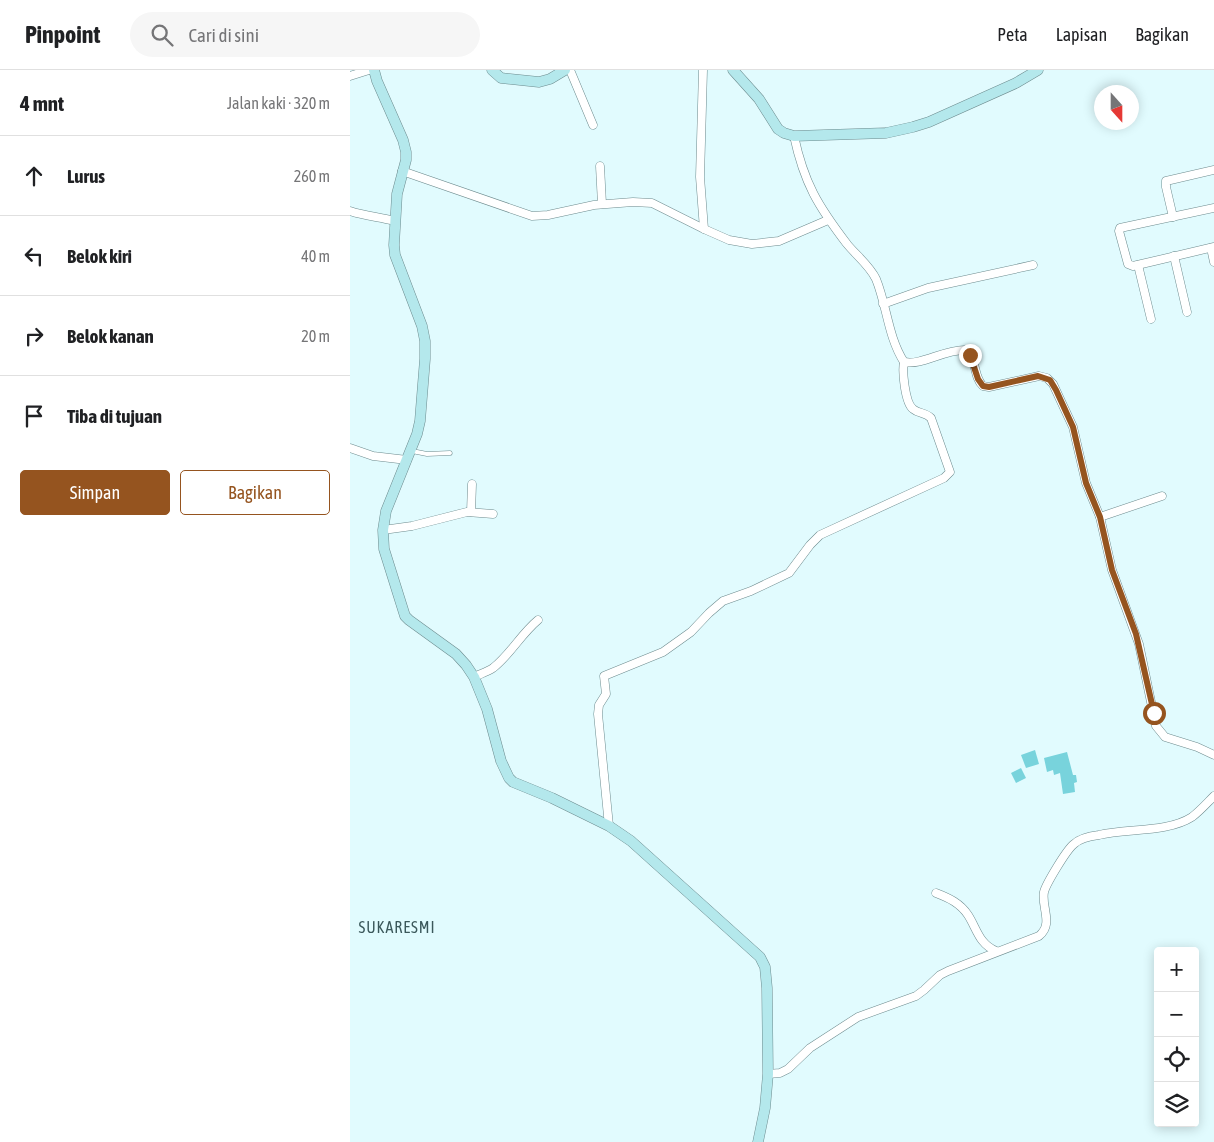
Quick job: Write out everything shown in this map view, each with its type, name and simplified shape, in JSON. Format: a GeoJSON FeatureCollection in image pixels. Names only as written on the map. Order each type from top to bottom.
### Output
{"type":"FeatureCollection","features":[{"type":"Feature","properties":{"kind":"street"},"geometry":{"type":"LineString","coordinates":[[350,76],[369,70]]}},
{"type":"Feature","properties":{"kind":"street"},"geometry":{"type":"LineString","coordinates":[[374,70],[403,140],[406,160],[398,194],[395,221],[395,255],[422,326],[425,341],[422,407],[417,434],[386,511],[383,530],[384,549],[405,616],[456,654],[474,677],[487,709],[501,761],[509,778],[518,785],[552,798],[609,826],[639,847],[760,957],[766,967],[768,1074],[765,1108],[758,1142]]}},
{"type":"Feature","properties":{"kind":"street"},"geometry":{"type":"LineString","coordinates":[[492,70],[501,78],[539,82],[550,80],[565,70]]}},
{"type":"Feature","properties":{"kind":"street"},"geometry":{"type":"LineString","coordinates":[[570,70],[593,125]]}},
{"type":"Feature","properties":{"kind":"street"},"geometry":{"type":"LineString","coordinates":[[703,70],[700,177],[704,229]]}},
{"type":"Feature","properties":{"kind":"street"},"geometry":{"type":"LineString","coordinates":[[733,70],[759,99],[778,129],[794,136],[886,132],[913,127],[929,122],[1016,83],[1038,70]]}},
{"type":"Feature","properties":{"kind":"street"},"geometry":{"type":"LineString","coordinates":[[609,826],[598,714],[598,707],[606,694],[604,676],[663,652],[691,632],[723,601],[785,576],[820,535],[944,478],[950,472],[931,418],[914,410],[910,404],[904,377],[904,362],[894,342],[872,273],[828,220],[810,189],[799,159],[794,136]]}},
{"type":"Feature","properties":{"kind":"street"},"geometry":{"type":"LineString","coordinates":[[600,166],[602,204]]}},
{"type":"Feature","properties":{"kind":"street"},"geometry":{"type":"LineString","coordinates":[[1173,217],[1166,182],[1214,170]]}},
{"type":"Feature","properties":{"kind":"street"},"geometry":{"type":"LineString","coordinates":[[402,171],[532,216],[548,215],[602,204],[652,203],[704,229],[741,243],[767,243],[788,238],[828,220]]}},
{"type":"Feature","properties":{"kind":"street"},"geometry":{"type":"LineString","coordinates":[[1214,208],[1119,229],[1128,264],[1133,266],[1212,248],[1214,262]]}},
{"type":"Feature","properties":{"kind":"street"},"geometry":{"type":"LineString","coordinates":[[350,211],[364,216],[378,216],[395,221]]}},
{"type":"Feature","properties":{"kind":"street"},"geometry":{"type":"LineString","coordinates":[[1174,256],[1187,312]]}},
{"type":"Feature","properties":{"kind":"street"},"geometry":{"type":"LineString","coordinates":[[883,304],[928,288],[1033,265]]}},
{"type":"Feature","properties":{"kind":"street"},"geometry":{"type":"LineString","coordinates":[[1138,265],[1151,319]]}},
{"type":"Feature","properties":{"kind":"street"},"geometry":{"type":"LineString","coordinates":[[904,362],[911,363],[948,352],[966,350],[970,355],[978,379],[983,386],[989,387],[1038,376],[1050,380],[1073,427],[1086,483],[1100,517],[1112,570],[1139,644],[1155,721],[1164,737],[1197,747],[1214,755]]}},
{"type":"Feature","properties":{"kind":"street"},"geometry":{"type":"LineString","coordinates":[[350,448],[373,456],[409,455]]}},
{"type":"Feature","properties":{"kind":"street"},"geometry":{"type":"LineString","coordinates":[[471,512],[472,484]]}},
{"type":"Feature","properties":{"kind":"street"},"geometry":{"type":"LineString","coordinates":[[1100,517],[1162,496]]}},
{"type":"Feature","properties":{"kind":"street"},"geometry":{"type":"LineString","coordinates":[[383,530],[412,526],[471,512],[493,514]]}},
{"type":"Feature","properties":{"kind":"street"},"geometry":{"type":"LineString","coordinates":[[474,677],[492,669],[528,628],[538,620]]}},
{"type":"Feature","properties":{"kind":"street"},"geometry":{"type":"LineString","coordinates":[[768,1074],[780,1073],[788,1069],[810,1048],[858,1017],[908,999],[924,990],[940,974],[1039,936],[1045,930],[1047,917],[1044,897],[1046,887],[1070,848],[1077,841],[1108,832],[1178,824],[1192,817],[1214,796]]}},
{"type":"Feature","properties":{"kind":"street"},"geometry":{"type":"LineString","coordinates":[[936,894],[957,903],[967,914],[984,944],[996,952]]}},
{"type":"Feature","properties":{"kind":"lane"},"geometry":{"type":"LineString","coordinates":[[409,455],[450,453]]}},
{"type":"Feature","properties":{"kind":"building"},"geometry":{"type":"Polygon","coordinates":[[[1035,750],[1039,764],[1026,768],[1021,755],[1035,750]]]}},
{"type":"Feature","properties":{"kind":"building"},"geometry":{"type":"Polygon","coordinates":[[[1067,752],[1073,775],[1076,775],[1077,782],[1074,783],[1075,792],[1063,794],[1060,773],[1054,775],[1053,770],[1047,772],[1044,758],[1067,752]]]}},
{"type":"Feature","properties":{"kind":"building"},"geometry":{"type":"Polygon","coordinates":[[[1021,768],[1026,778],[1016,783],[1011,773],[1021,768]]]}},
{"type":"Feature","properties":{"kind":"district","name":"SUKARESMI"},"geometry":{"type":"Point","coordinates":[397,927]}},
{"type":"Feature","properties":{"kind":"route"},"geometry":{"type":"LineString","coordinates":[[970,355],[980,384],[983,386],[989,387],[1038,376],[1050,380],[1053,384],[1073,427],[1086,483],[1100,517],[1112,570],[1142,655],[1154,713]]}}]}
